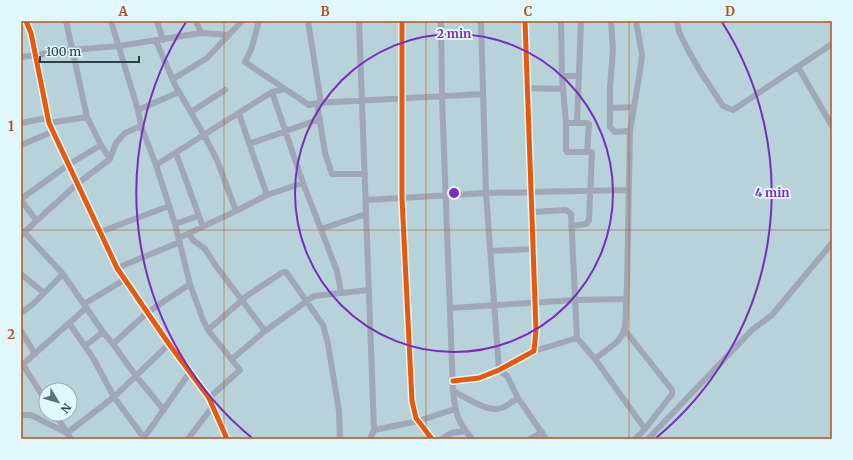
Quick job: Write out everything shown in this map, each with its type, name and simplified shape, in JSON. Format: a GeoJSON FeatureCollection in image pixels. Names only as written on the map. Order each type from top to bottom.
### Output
{"type":"FeatureCollection","features":[{"type":"Feature","properties":{"kind":"street"},"geometry":{"type":"LineString","coordinates":[[26,21],[31,33],[48,120],[52,132],[117,268],[169,344],[209,398],[227,439]]}},
{"type":"Feature","properties":{"kind":"street"},"geometry":{"type":"LineString","coordinates":[[66,21],[87,117],[110,159]]}},
{"type":"Feature","properties":{"kind":"street"},"geometry":{"type":"LineString","coordinates":[[112,21],[138,110],[141,126],[156,165],[175,224],[190,284],[203,320],[208,330],[240,370],[209,398]]}},
{"type":"Feature","properties":{"kind":"street"},"geometry":{"type":"LineString","coordinates":[[157,21],[159,40],[173,79],[219,165],[236,211]]}},
{"type":"Feature","properties":{"kind":"street"},"geometry":{"type":"LineString","coordinates":[[196,21],[201,33]]}},
{"type":"Feature","properties":{"kind":"street"},"geometry":{"type":"LineString","coordinates":[[259,21],[251,50],[245,62],[309,104],[483,94]]}},
{"type":"Feature","properties":{"kind":"street"},"geometry":{"type":"LineString","coordinates":[[308,21],[325,153],[332,174],[365,174]]}},
{"type":"Feature","properties":{"kind":"street"},"geometry":{"type":"LineString","coordinates":[[359,21],[374,430],[370,439]]}},
{"type":"Feature","properties":{"kind":"street"},"geometry":{"type":"LineString","coordinates":[[402,21],[402,198],[412,401],[418,421],[432,439]]}},
{"type":"Feature","properties":{"kind":"street"},"geometry":{"type":"LineString","coordinates":[[441,21],[442,97],[455,409],[458,419],[472,439]]}},
{"type":"Feature","properties":{"kind":"street"},"geometry":{"type":"LineString","coordinates":[[481,21],[486,193],[499,370],[507,376],[518,398],[546,439]]}},
{"type":"Feature","properties":{"kind":"street"},"geometry":{"type":"LineString","coordinates":[[525,21],[534,249],[536,330],[534,352]]}},
{"type":"Feature","properties":{"kind":"street"},"geometry":{"type":"LineString","coordinates":[[561,21],[566,151],[592,152],[588,222],[586,224],[572,226]]}},
{"type":"Feature","properties":{"kind":"street"},"geometry":{"type":"LineString","coordinates":[[577,123],[578,76],[582,21]]}},
{"type":"Feature","properties":{"kind":"street"},"geometry":{"type":"LineString","coordinates":[[611,21],[613,50],[610,87],[610,127],[615,132],[630,131]]}},
{"type":"Feature","properties":{"kind":"street"},"geometry":{"type":"LineString","coordinates":[[595,359],[617,342],[622,336],[624,329],[627,285],[630,131],[642,55],[636,21]]}},
{"type":"Feature","properties":{"kind":"street"},"geometry":{"type":"LineString","coordinates":[[677,21],[679,32],[700,71],[723,106],[733,110],[832,45]]}},
{"type":"Feature","properties":{"kind":"street"},"geometry":{"type":"LineString","coordinates":[[173,79],[207,58],[240,22]]}},
{"type":"Feature","properties":{"kind":"street"},"geometry":{"type":"LineString","coordinates":[[21,57],[72,50],[119,46],[201,33],[229,35]]}},
{"type":"Feature","properties":{"kind":"street"},"geometry":{"type":"LineString","coordinates":[[798,67],[832,126]]}},
{"type":"Feature","properties":{"kind":"street"},"geometry":{"type":"LineString","coordinates":[[562,76],[578,76]]}},
{"type":"Feature","properties":{"kind":"street"},"geometry":{"type":"LineString","coordinates":[[528,88],[563,89]]}},
{"type":"Feature","properties":{"kind":"street"},"geometry":{"type":"LineString","coordinates":[[156,165],[176,154],[272,92],[285,89]]}},
{"type":"Feature","properties":{"kind":"street"},"geometry":{"type":"LineString","coordinates":[[191,112],[225,90]]}},
{"type":"Feature","properties":{"kind":"street"},"geometry":{"type":"LineString","coordinates":[[138,110],[179,92]]}},
{"type":"Feature","properties":{"kind":"street"},"geometry":{"type":"LineString","coordinates":[[272,92],[303,183],[337,271],[341,292]]}},
{"type":"Feature","properties":{"kind":"street"},"geometry":{"type":"LineString","coordinates":[[610,108],[634,107]]}},
{"type":"Feature","properties":{"kind":"street"},"geometry":{"type":"LineString","coordinates":[[239,114],[268,195]]}},
{"type":"Feature","properties":{"kind":"street"},"geometry":{"type":"LineString","coordinates":[[21,123],[87,117]]}},
{"type":"Feature","properties":{"kind":"street"},"geometry":{"type":"LineString","coordinates":[[249,144],[285,130],[320,119]]}},
{"type":"Feature","properties":{"kind":"street"},"geometry":{"type":"LineString","coordinates":[[566,123],[587,122],[589,124],[587,152]]}},
{"type":"Feature","properties":{"kind":"street"},"geometry":{"type":"LineString","coordinates":[[141,126],[128,131],[120,138],[116,143],[110,159],[77,184],[23,233],[63,274],[103,332],[114,344],[136,376],[164,410]]}},
{"type":"Feature","properties":{"kind":"street"},"geometry":{"type":"LineString","coordinates":[[21,145],[52,132]]}},
{"type":"Feature","properties":{"kind":"street"},"geometry":{"type":"LineString","coordinates":[[36,220],[21,199],[68,165],[101,145]]}},
{"type":"Feature","properties":{"kind":"street"},"geometry":{"type":"LineString","coordinates":[[176,154],[203,227]]}},
{"type":"Feature","properties":{"kind":"street"},"geometry":{"type":"LineString","coordinates":[[117,268],[179,240],[268,195],[303,183]]}},
{"type":"Feature","properties":{"kind":"street"},"geometry":{"type":"LineString","coordinates":[[366,200],[531,191],[628,190]]}},
{"type":"Feature","properties":{"kind":"street"},"geometry":{"type":"LineString","coordinates":[[100,232],[169,206]]}},
{"type":"Feature","properties":{"kind":"street"},"geometry":{"type":"LineString","coordinates":[[532,212],[566,210],[571,214],[577,338],[595,359],[645,429]]}},
{"type":"Feature","properties":{"kind":"street"},"geometry":{"type":"LineString","coordinates":[[321,228],[366,214]]}},
{"type":"Feature","properties":{"kind":"street"},"geometry":{"type":"LineString","coordinates":[[175,224],[198,216]]}},
{"type":"Feature","properties":{"kind":"street"},"geometry":{"type":"LineString","coordinates":[[189,234],[193,240],[205,249],[265,331]]}},
{"type":"Feature","properties":{"kind":"street"},"geometry":{"type":"LineString","coordinates":[[648,439],[752,330],[772,315],[832,243]]}},
{"type":"Feature","properties":{"kind":"street"},"geometry":{"type":"LineString","coordinates":[[490,251],[534,249]]}},
{"type":"Feature","properties":{"kind":"street"},"geometry":{"type":"LineString","coordinates":[[208,330],[252,292],[286,272],[322,322],[328,344],[339,411],[340,439]]}},
{"type":"Feature","properties":{"kind":"street"},"geometry":{"type":"LineString","coordinates":[[21,274],[44,293]]}},
{"type":"Feature","properties":{"kind":"street"},"geometry":{"type":"LineString","coordinates":[[21,313],[33,304],[63,274]]}},
{"type":"Feature","properties":{"kind":"street"},"geometry":{"type":"LineString","coordinates":[[38,389],[22,366],[69,323],[85,306],[124,280]]}},
{"type":"Feature","properties":{"kind":"street"},"geometry":{"type":"LineString","coordinates":[[114,344],[148,312],[190,284]]}},
{"type":"Feature","properties":{"kind":"street"},"geometry":{"type":"LineString","coordinates":[[232,359],[265,331],[314,296],[368,290]]}},
{"type":"Feature","properties":{"kind":"street"},"geometry":{"type":"LineString","coordinates":[[451,308],[535,302],[626,299]]}},
{"type":"Feature","properties":{"kind":"street"},"geometry":{"type":"LineString","coordinates":[[69,323],[97,364],[114,397],[144,438],[190,372]]}},
{"type":"Feature","properties":{"kind":"street"},"geometry":{"type":"LineString","coordinates":[[624,329],[672,390],[672,394],[645,429],[635,439]]}},
{"type":"Feature","properties":{"kind":"street"},"geometry":{"type":"LineString","coordinates":[[21,331],[35,354]]}},
{"type":"Feature","properties":{"kind":"street"},"geometry":{"type":"LineString","coordinates":[[85,346],[103,332]]}},
{"type":"Feature","properties":{"kind":"street"},"geometry":{"type":"LineString","coordinates":[[453,381],[474,379],[499,370],[534,352],[577,338]]}},
{"type":"Feature","properties":{"kind":"street"},"geometry":{"type":"LineString","coordinates":[[68,437],[114,397],[169,344]]}},
{"type":"Feature","properties":{"kind":"street"},"geometry":{"type":"LineString","coordinates":[[454,391],[483,406],[494,409],[504,407],[518,398]]}},
{"type":"Feature","properties":{"kind":"street"},"geometry":{"type":"LineString","coordinates":[[188,439],[213,406]]}},
{"type":"Feature","properties":{"kind":"street"},"geometry":{"type":"LineString","coordinates":[[374,430],[418,421],[455,409]]}},
{"type":"Feature","properties":{"kind":"street"},"geometry":{"type":"LineString","coordinates":[[21,415],[30,415],[68,437]]}},
{"type":"Feature","properties":{"kind":"street"},"geometry":{"type":"LineString","coordinates":[[60,422],[68,437]]}},
{"type":"Feature","properties":{"kind":"street"},"geometry":{"type":"LineString","coordinates":[[442,439],[451,433],[465,430]]}},
{"type":"Feature","properties":{"kind":"street"},"geometry":{"type":"LineString","coordinates":[[530,439],[542,432]]}},
{"type":"Feature","properties":{"kind":"cycle path"},"geometry":{"type":"LineString","coordinates":[[26,21],[31,33],[49,123],[117,268],[169,344],[209,398],[227,439]]}},
{"type":"Feature","properties":{"kind":"cycle path"},"geometry":{"type":"LineString","coordinates":[[402,21],[402,198],[412,401],[416,418],[432,439]]}},
{"type":"Feature","properties":{"kind":"cycle path"},"geometry":{"type":"LineString","coordinates":[[453,381],[479,378],[499,370],[534,351],[536,330],[525,21]]}}]}
